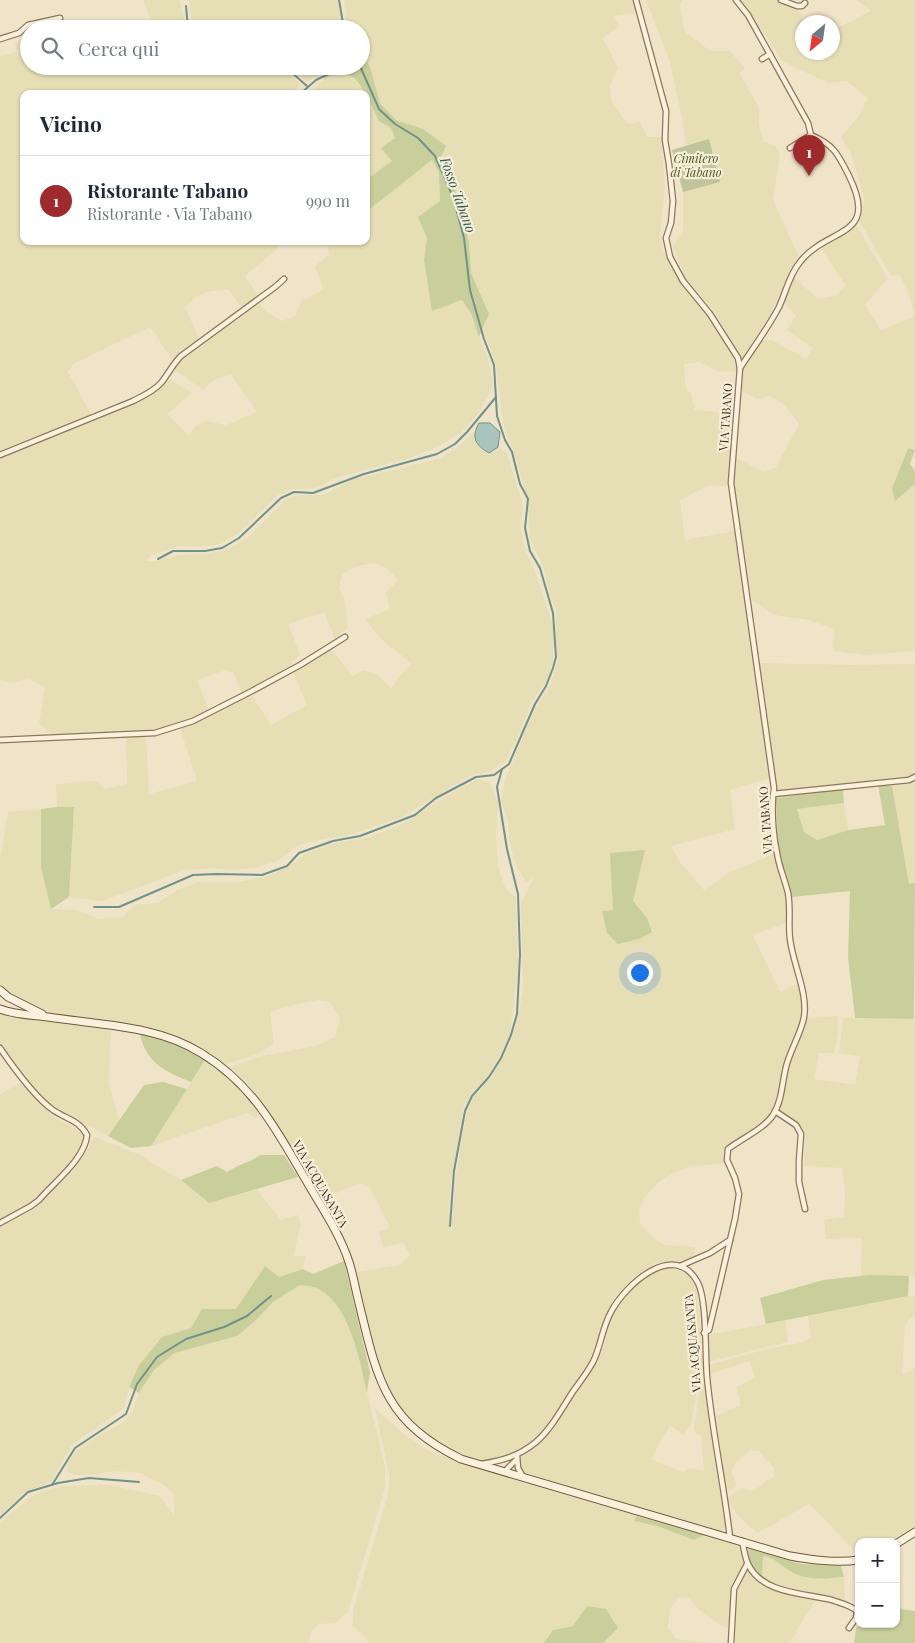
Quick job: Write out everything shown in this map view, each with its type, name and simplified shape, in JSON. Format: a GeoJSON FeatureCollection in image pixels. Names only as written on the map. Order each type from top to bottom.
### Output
{"type":"FeatureCollection","features":[{"type":"Feature","properties":{"kind":"main road","name":"VIA ACQUASANTA"},"geometry":{"type":"LineString","coordinates":[[0,990],[8,997],[47,1017]]}},
{"type":"Feature","properties":{"kind":"main road","name":"VIA ACQUASANTA"},"geometry":{"type":"LineString","coordinates":[[0,1009],[25,1015],[138,1030],[175,1040],[200,1052],[225,1068],[249,1091],[267,1115],[319,1202],[343,1248],[349,1262],[378,1374],[387,1396],[402,1416],[433,1443],[461,1459],[790,1556],[817,1561],[855,1561]]}},
{"type":"Feature","properties":{"kind":"main road"},"geometry":{"type":"LineString","coordinates":[[900,1541],[915,1532]]}},
{"type":"Feature","properties":{"kind":"street","name":"VIA TABANO"},"geometry":{"type":"LineString","coordinates":[[636,0],[666,111],[665,140],[673,201],[671,223],[666,238],[670,257],[683,281],[710,314],[738,358],[740,368],[732,483],[774,788],[777,854],[788,894],[790,937],[804,1002],[804,1016],[786,1065],[781,1094],[775,1111],[766,1123],[728,1149],[727,1160],[735,1178],[739,1194],[709,1330],[704,1332]]}},
{"type":"Feature","properties":{"kind":"street"},"geometry":{"type":"LineString","coordinates":[[736,0],[748,15],[808,122],[812,135],[790,148]]}},
{"type":"Feature","properties":{"kind":"street"},"geometry":{"type":"LineString","coordinates":[[781,0],[798,6],[802,6],[805,3]]}},
{"type":"Feature","properties":{"kind":"street"},"geometry":{"type":"LineString","coordinates":[[52,20],[60,18]]}},
{"type":"Feature","properties":{"kind":"street"},"geometry":{"type":"LineString","coordinates":[[0,38],[20,32]]}},
{"type":"Feature","properties":{"kind":"street"},"geometry":{"type":"LineString","coordinates":[[762,59],[770,54]]}},
{"type":"Feature","properties":{"kind":"street","name":"VIA TABANO"},"geometry":{"type":"LineString","coordinates":[[740,368],[779,307],[790,277],[799,263],[811,250],[841,234],[854,224],[857,219],[859,209],[856,191],[839,157],[826,142],[812,135]]}},
{"type":"Feature","properties":{"kind":"street"},"geometry":{"type":"LineString","coordinates":[[0,455],[133,401],[152,391],[160,384],[181,356],[275,287],[284,278]]}},
{"type":"Feature","properties":{"kind":"street"},"geometry":{"type":"LineString","coordinates":[[0,740],[155,733],[193,721],[300,665],[345,637]]}},
{"type":"Feature","properties":{"kind":"street"},"geometry":{"type":"LineString","coordinates":[[773,794],[909,780],[915,777]]}},
{"type":"Feature","properties":{"kind":"street"},"geometry":{"type":"LineString","coordinates":[[0,1048],[13,1067],[53,1110],[78,1123],[87,1135],[84,1148],[67,1170],[39,1200],[0,1223]]}},
{"type":"Feature","properties":{"kind":"street"},"geometry":{"type":"LineString","coordinates":[[775,1111],[796,1125],[801,1134],[799,1182],[805,1210]]}},
{"type":"Feature","properties":{"kind":"street"},"geometry":{"type":"LineString","coordinates":[[680,1266],[710,1253],[730,1240]]}},
{"type":"Feature","properties":{"kind":"street","name":"VIA ACQUASANTA"},"geometry":{"type":"LineString","coordinates":[[504,1472],[550,1426],[592,1363],[610,1314],[618,1300],[644,1274],[656,1267],[668,1264],[680,1266],[691,1273],[698,1283],[702,1298],[707,1377],[730,1538]]}},
{"type":"Feature","properties":{"kind":"street"},"geometry":{"type":"LineString","coordinates":[[517,1457],[518,1468],[523,1477]]}},
{"type":"Feature","properties":{"kind":"street","name":"VIA ACQUASANTA"},"geometry":{"type":"LineString","coordinates":[[478,1464],[517,1457]]}},
{"type":"Feature","properties":{"kind":"street"},"geometry":{"type":"LineString","coordinates":[[504,1472],[508,1459]]}},
{"type":"Feature","properties":{"kind":"street"},"geometry":{"type":"LineString","coordinates":[[742,1541],[748,1564],[753,1573],[765,1583],[777,1589],[820,1597],[854,1609],[857,1615],[849,1628]]}},
{"type":"Feature","properties":{"kind":"street"},"geometry":{"type":"LineString","coordinates":[[731,1643],[734,1589],[748,1564]]}},
{"type":"Feature","properties":{"kind":"shaded area"},"geometry":{"type":"Polygon","coordinates":[[[143,0],[180,0],[184,20],[151,20],[143,0]]]}},
{"type":"Feature","properties":{"kind":"shaded area"},"geometry":{"type":"Polygon","coordinates":[[[189,0],[337,0],[340,20],[192,20],[189,0]]]}},
{"type":"Feature","properties":{"kind":"shaded area"},"geometry":{"type":"Polygon","coordinates":[[[345,0],[632,0],[636,13],[614,16],[619,26],[603,38],[618,68],[610,86],[611,100],[627,124],[640,122],[647,137],[661,137],[665,187],[660,237],[664,253],[676,275],[704,310],[734,356],[737,364],[737,372],[717,371],[700,362],[684,364],[686,390],[691,393],[695,410],[733,414],[728,486],[707,486],[680,500],[685,540],[735,531],[770,778],[730,790],[735,829],[671,846],[681,864],[704,890],[730,872],[774,854],[787,896],[788,922],[753,935],[780,992],[799,983],[803,1012],[801,1023],[784,1065],[774,1109],[769,1117],[762,1124],[732,1142],[726,1150],[724,1163],[688,1167],[671,1174],[659,1182],[645,1197],[639,1210],[640,1224],[651,1236],[664,1245],[695,1247],[695,1255],[685,1260],[655,1263],[634,1277],[614,1298],[589,1361],[545,1429],[526,1446],[509,1456],[491,1461],[472,1459],[456,1453],[427,1436],[408,1418],[392,1395],[376,1363],[357,1272],[400,1265],[410,1254],[403,1243],[383,1247],[379,1232],[390,1228],[371,1189],[360,1183],[331,1195],[319,1195],[265,1104],[244,1080],[231,1069],[233,1066],[266,1055],[316,1046],[335,1037],[340,1019],[330,1002],[318,1000],[270,1012],[274,1043],[258,1054],[225,1064],[188,1041],[162,1031],[145,1026],[61,1015],[39,1010],[20,1001],[0,987],[0,860],[8,812],[41,809],[41,868],[51,909],[77,910],[98,919],[123,917],[135,905],[157,903],[178,890],[199,882],[238,882],[268,876],[290,866],[307,853],[336,843],[371,837],[405,823],[448,795],[478,779],[489,782],[498,803],[496,838],[498,867],[506,890],[516,897],[518,969],[510,1035],[490,1073],[471,1094],[463,1109],[451,1183],[449,1210],[451,1238],[456,1173],[466,1115],[473,1098],[492,1076],[510,1044],[518,1017],[523,987],[521,903],[534,878],[526,882],[515,863],[509,841],[508,821],[501,801],[505,780],[535,708],[549,688],[558,659],[556,611],[543,566],[530,540],[529,517],[524,486],[515,455],[504,428],[496,366],[483,329],[489,314],[471,273],[469,243],[461,207],[451,178],[444,167],[441,157],[423,129],[396,120],[380,103],[370,67],[370,20],[346,20],[345,0]],[[645,850],[613,910],[603,911],[647,918],[633,901],[645,850]]]}},
{"type":"Feature","properties":{"kind":"shaded area"},"geometry":{"type":"Polygon","coordinates":[[[646,0],[683,0],[680,5],[684,31],[710,51],[730,51],[745,69],[739,73],[759,107],[759,124],[763,141],[775,146],[780,154],[773,200],[798,255],[770,315],[741,358],[714,311],[685,278],[673,246],[683,230],[683,192],[720,182],[709,140],[686,146],[670,62],[646,0]]]}},
{"type":"Feature","properties":{"kind":"shaded area"},"geometry":{"type":"Polygon","coordinates":[[[740,0],[776,0],[795,8],[801,15],[795,15],[795,60],[840,60],[840,26],[871,11],[857,0],[915,0],[915,450],[907,448],[892,488],[910,488],[915,484],[915,651],[865,655],[833,651],[834,629],[809,620],[779,616],[752,600],[734,497],[735,457],[763,472],[776,467],[799,424],[784,404],[770,396],[757,399],[740,390],[742,370],[761,340],[772,340],[806,359],[813,348],[787,330],[796,316],[783,302],[791,281],[793,278],[797,280],[818,299],[835,296],[846,286],[820,247],[842,235],[856,224],[888,279],[865,304],[881,331],[914,316],[910,297],[900,275],[891,276],[860,222],[860,215],[865,200],[851,154],[841,137],[859,116],[868,98],[846,81],[828,83],[782,61],[750,11],[740,0]]]}},
{"type":"Feature","properties":{"kind":"shaded area"},"geometry":{"type":"Polygon","coordinates":[[[20,42],[20,75],[291,75],[300,85],[295,90],[20,90],[20,245],[278,245],[277,249],[245,276],[258,297],[243,309],[228,289],[211,291],[197,296],[185,307],[200,341],[173,361],[150,327],[73,364],[68,372],[92,416],[0,453],[0,56],[17,52],[15,43],[20,42]]]}},
{"type":"Feature","properties":{"kind":"shaded area"},"geometry":{"type":"Polygon","coordinates":[[[298,75],[318,75],[307,82],[298,75]]]}},
{"type":"Feature","properties":{"kind":"shaded area"},"geometry":{"type":"Polygon","coordinates":[[[333,75],[348,75],[355,78],[362,90],[313,90],[323,79],[333,75]]]}},
{"type":"Feature","properties":{"kind":"shaded area"},"geometry":{"type":"Polygon","coordinates":[[[370,103],[379,121],[391,128],[395,138],[392,161],[370,177],[370,103]]]}},
{"type":"Feature","properties":{"kind":"shaded area"},"geometry":{"type":"Polygon","coordinates":[[[432,160],[439,173],[440,201],[418,217],[427,238],[424,260],[433,311],[462,300],[471,313],[489,362],[493,384],[478,414],[461,433],[435,448],[410,458],[331,479],[320,487],[291,489],[277,496],[239,533],[221,544],[199,547],[179,546],[152,555],[146,561],[156,561],[179,555],[209,554],[228,549],[247,538],[287,498],[299,495],[324,495],[354,479],[439,459],[456,448],[475,431],[475,439],[489,452],[498,447],[507,453],[523,505],[520,526],[525,550],[534,568],[553,627],[553,661],[546,682],[531,703],[520,733],[506,761],[489,772],[469,776],[400,818],[346,836],[298,845],[279,860],[259,867],[233,870],[214,868],[185,870],[102,901],[69,897],[74,807],[57,807],[56,784],[97,781],[104,789],[127,784],[126,736],[146,736],[149,794],[197,781],[180,728],[251,694],[271,725],[307,705],[293,672],[332,649],[352,676],[364,670],[376,674],[391,688],[411,663],[382,640],[365,619],[390,609],[386,593],[398,580],[387,568],[374,563],[357,566],[342,575],[339,588],[344,599],[348,627],[335,639],[324,612],[288,624],[300,654],[279,675],[242,693],[233,672],[226,670],[197,680],[209,711],[160,729],[52,735],[39,723],[45,687],[29,679],[12,683],[0,680],[0,457],[147,396],[161,387],[168,378],[192,393],[167,414],[189,436],[194,427],[206,421],[226,425],[257,412],[231,374],[214,380],[203,390],[173,369],[181,358],[258,302],[266,312],[282,321],[295,316],[301,301],[324,290],[315,266],[329,255],[327,245],[370,245],[370,209],[432,160]]]}},
{"type":"Feature","properties":{"kind":"shaded area"},"geometry":{"type":"Polygon","coordinates":[[[759,663],[915,664],[915,775],[779,792],[775,787],[759,663]]]}},
{"type":"Feature","properties":{"kind":"shaded area"},"geometry":{"type":"Polygon","coordinates":[[[915,781],[915,883],[909,884],[892,786],[915,781]]]}},
{"type":"Feature","properties":{"kind":"shaded area"},"geometry":{"type":"Polygon","coordinates":[[[844,803],[848,830],[817,840],[804,832],[797,809],[844,803]]]}},
{"type":"Feature","properties":{"kind":"shaded area"},"geometry":{"type":"Polygon","coordinates":[[[0,1011],[44,1021],[111,1030],[109,1083],[119,1121],[108,1136],[58,1110],[34,1090],[0,1046],[0,1011]]]}},
{"type":"Feature","properties":{"kind":"shaded area"},"geometry":{"type":"Polygon","coordinates":[[[838,1016],[838,1034],[834,1053],[819,1053],[814,1079],[855,1085],[860,1056],[839,1053],[843,1018],[915,1018],[915,1276],[861,1276],[862,1238],[826,1239],[824,1220],[844,1217],[845,1191],[842,1168],[804,1166],[805,1132],[797,1122],[780,1111],[789,1064],[807,1018],[838,1016]]]}},
{"type":"Feature","properties":{"kind":"shaded area"},"geometry":{"type":"Polygon","coordinates":[[[205,1060],[240,1087],[262,1114],[256,1118],[247,1113],[151,1146],[205,1060]]]}},
{"type":"Feature","properties":{"kind":"shaded area"},"geometry":{"type":"Polygon","coordinates":[[[20,1083],[54,1117],[79,1130],[83,1135],[83,1144],[64,1170],[37,1198],[27,1206],[0,1220],[0,1094],[20,1083]]]}},
{"type":"Feature","properties":{"kind":"shaded area"},"geometry":{"type":"Polygon","coordinates":[[[94,1137],[138,1154],[181,1180],[209,1203],[257,1190],[281,1220],[298,1215],[301,1226],[294,1256],[305,1256],[303,1269],[279,1277],[264,1267],[236,1309],[202,1309],[191,1328],[162,1337],[139,1365],[129,1387],[124,1408],[72,1445],[51,1482],[23,1493],[0,1515],[0,1227],[30,1212],[42,1202],[84,1156],[94,1137]]]}},
{"type":"Feature","properties":{"kind":"shaded area"},"geometry":{"type":"Polygon","coordinates":[[[664,1268],[676,1269],[688,1275],[697,1288],[703,1368],[700,1374],[691,1425],[683,1435],[670,1425],[651,1459],[683,1472],[690,1468],[704,1471],[701,1435],[696,1434],[694,1428],[700,1386],[704,1382],[727,1525],[721,1531],[522,1472],[519,1467],[519,1459],[541,1442],[593,1367],[603,1348],[611,1317],[623,1299],[641,1280],[653,1272],[664,1268]]]}},
{"type":"Feature","properties":{"kind":"shaded area"},"geometry":{"type":"Polygon","coordinates":[[[300,1285],[318,1288],[333,1301],[348,1323],[357,1350],[385,1467],[385,1488],[348,1612],[335,1623],[318,1624],[311,1632],[309,1643],[0,1643],[0,1522],[35,1494],[64,1486],[109,1485],[160,1496],[174,1515],[174,1494],[164,1485],[141,1473],[115,1471],[91,1475],[75,1475],[67,1471],[67,1464],[77,1451],[99,1435],[121,1424],[132,1412],[139,1393],[154,1370],[175,1353],[237,1336],[273,1302],[300,1285]]]}},
{"type":"Feature","properties":{"kind":"shaded area"},"geometry":{"type":"Polygon","coordinates":[[[915,1296],[915,1316],[909,1319],[905,1325],[902,1375],[915,1369],[915,1527],[899,1538],[855,1538],[855,1551],[809,1504],[757,1533],[728,1502],[727,1498],[742,1488],[753,1491],[774,1476],[774,1468],[759,1451],[750,1450],[733,1466],[732,1473],[737,1486],[732,1490],[726,1491],[716,1416],[741,1405],[736,1387],[755,1378],[750,1361],[710,1374],[708,1365],[770,1348],[800,1343],[811,1338],[808,1316],[915,1296]]]}},
{"type":"Feature","properties":{"kind":"shaded area"},"geometry":{"type":"Polygon","coordinates":[[[785,1321],[788,1342],[707,1362],[706,1335],[785,1321]]]}},
{"type":"Feature","properties":{"kind":"shaded area"},"geometry":{"type":"Polygon","coordinates":[[[375,1408],[406,1436],[431,1452],[637,1516],[635,1521],[657,1526],[694,1540],[704,1535],[738,1545],[745,1563],[731,1595],[728,1627],[721,1626],[697,1608],[690,1598],[678,1597],[670,1609],[668,1628],[676,1639],[712,1643],[603,1643],[618,1628],[573,1626],[553,1630],[544,1643],[367,1643],[367,1639],[353,1626],[353,1611],[387,1498],[390,1478],[375,1408]]]}},
{"type":"Feature","properties":{"kind":"shaded area"},"geometry":{"type":"Polygon","coordinates":[[[763,1556],[772,1557],[792,1572],[821,1580],[844,1577],[845,1601],[767,1582],[762,1575],[763,1556]]]}},
{"type":"Feature","properties":{"kind":"shaded area"},"geometry":{"type":"Polygon","coordinates":[[[748,1570],[769,1589],[817,1598],[789,1643],[735,1643],[737,1597],[741,1582],[748,1570]]]}},
{"type":"Feature","properties":{"kind":"green space"},"geometry":{"type":"Polygon","coordinates":[[[370,67],[380,103],[396,120],[423,129],[446,146],[441,157],[461,207],[469,243],[471,273],[489,314],[479,337],[471,313],[462,300],[432,311],[424,260],[427,238],[418,217],[440,201],[439,173],[432,160],[370,209],[370,177],[392,161],[381,148],[395,138],[391,128],[379,121],[370,102],[370,90],[363,90],[355,78],[348,75],[370,75],[370,67]]]}},
{"type":"Feature","properties":{"kind":"green space"},"geometry":{"type":"Polygon","coordinates":[[[325,75],[333,75],[323,79],[325,75]]]}},
{"type":"Feature","properties":{"kind":"green space","name":"Cimitero di Tabano"},"geometry":{"type":"Polygon","coordinates":[[[709,139],[720,182],[683,192],[672,150],[709,139]]]}},
{"type":"Feature","properties":{"kind":"green space"},"geometry":{"type":"Polygon","coordinates":[[[908,448],[915,450],[910,464],[915,471],[915,484],[895,501],[892,488],[908,448]]]}},
{"type":"Feature","properties":{"kind":"green space"},"geometry":{"type":"Polygon","coordinates":[[[878,785],[892,786],[909,884],[915,883],[914,1019],[855,1018],[848,957],[850,891],[792,897],[778,850],[776,798],[843,789],[844,803],[797,809],[804,832],[817,840],[848,830],[885,825],[878,785]]]}},
{"type":"Feature","properties":{"kind":"green space"},"geometry":{"type":"Polygon","coordinates":[[[74,807],[69,897],[51,909],[41,868],[41,809],[74,807]]]}},
{"type":"Feature","properties":{"kind":"green space"},"geometry":{"type":"Polygon","coordinates":[[[645,850],[633,901],[647,918],[652,932],[639,939],[618,944],[607,933],[602,911],[613,910],[610,853],[645,850]]]}},
{"type":"Feature","properties":{"kind":"green space"},"geometry":{"type":"Polygon","coordinates":[[[140,1035],[164,1040],[205,1060],[191,1082],[173,1075],[159,1066],[147,1053],[140,1035]]]}},
{"type":"Feature","properties":{"kind":"green space"},"geometry":{"type":"Polygon","coordinates":[[[163,1082],[187,1089],[151,1146],[131,1148],[108,1136],[144,1085],[163,1082]]]}},
{"type":"Feature","properties":{"kind":"green space"},"geometry":{"type":"Polygon","coordinates":[[[260,1155],[284,1155],[298,1177],[209,1203],[181,1180],[217,1166],[227,1172],[260,1155]]]}},
{"type":"Feature","properties":{"kind":"green space"},"geometry":{"type":"Polygon","coordinates":[[[344,1261],[370,1372],[367,1392],[352,1335],[339,1308],[319,1289],[300,1285],[273,1302],[237,1336],[175,1353],[154,1370],[139,1393],[129,1387],[139,1365],[162,1337],[191,1328],[202,1309],[236,1309],[265,1266],[279,1277],[303,1269],[313,1274],[344,1261]]]}},
{"type":"Feature","properties":{"kind":"green space"},"geometry":{"type":"Polygon","coordinates":[[[870,1275],[909,1276],[908,1296],[766,1324],[760,1298],[823,1280],[870,1275]]]}},
{"type":"Feature","properties":{"kind":"green space"},"geometry":{"type":"Polygon","coordinates":[[[637,1516],[704,1535],[694,1540],[657,1526],[634,1521],[637,1516]]]}},
{"type":"Feature","properties":{"kind":"green space"},"geometry":{"type":"Polygon","coordinates":[[[751,1549],[801,1564],[841,1566],[844,1577],[810,1578],[796,1574],[774,1560],[763,1556],[762,1575],[767,1582],[750,1564],[747,1550],[751,1549]]]}},
{"type":"Feature","properties":{"kind":"green space"},"geometry":{"type":"Polygon","coordinates":[[[587,1606],[606,1609],[618,1628],[603,1643],[544,1643],[553,1630],[573,1626],[587,1606]]]}},
{"type":"Feature","properties":{"kind":"green space"},"geometry":{"type":"Polygon","coordinates":[[[900,1609],[915,1611],[915,1643],[854,1643],[856,1628],[900,1628],[900,1609]]]}},
{"type":"Feature","properties":{"kind":"water"},"geometry":{"type":"Polygon","coordinates":[[[479,423],[490,423],[500,432],[498,447],[489,453],[480,447],[475,437],[479,423]]]}},
{"type":"Feature","properties":{"kind":"waterway","name":"Fosso Tabano"},"geometry":{"type":"LineString","coordinates":[[339,0],[342,20]]}},
{"type":"Feature","properties":{"kind":"waterway"},"geometry":{"type":"LineString","coordinates":[[186,6],[187,20]]}},
{"type":"Feature","properties":{"kind":"waterway"},"geometry":{"type":"LineString","coordinates":[[294,75],[307,86]]}},
{"type":"Feature","properties":{"kind":"waterway"},"geometry":{"type":"LineString","coordinates":[[305,90],[316,80],[326,75]]}},
{"type":"Feature","properties":{"kind":"waterway"},"geometry":{"type":"LineString","coordinates":[[94,907],[119,907],[193,875],[262,875],[287,866],[299,853],[333,841],[360,836],[415,815],[436,798],[476,777],[494,775],[509,764],[553,668],[556,657],[553,613],[540,568],[530,551],[525,528],[528,499],[520,484],[512,452],[505,440],[497,416],[494,365],[484,339],[470,290],[464,238],[453,197],[435,156],[418,138],[395,124],[379,109],[364,75]]}},
{"type":"Feature","properties":{"kind":"waterway"},"geometry":{"type":"LineString","coordinates":[[158,559],[173,551],[205,551],[222,548],[239,538],[281,498],[294,492],[313,493],[364,474],[437,454],[455,444],[496,397]]}},
{"type":"Feature","properties":{"kind":"waterway"},"geometry":{"type":"LineString","coordinates":[[450,1226],[454,1171],[465,1111],[472,1096],[489,1077],[501,1058],[511,1035],[517,1014],[520,955],[518,894],[507,849],[497,787],[502,769]]}},
{"type":"Feature","properties":{"kind":"waterway"},"geometry":{"type":"LineString","coordinates":[[52,1485],[75,1448],[126,1414],[137,1384],[157,1357],[186,1339],[224,1327],[247,1316],[271,1296]]}},
{"type":"Feature","properties":{"kind":"waterway"},"geometry":{"type":"LineString","coordinates":[[0,1518],[28,1492],[58,1483],[89,1478],[139,1482]]}},
{"type":"Feature","properties":{"kind":"place","name":"Ristorante Tabano"},"geometry":{"type":"Point","coordinates":[809,176]}}]}
